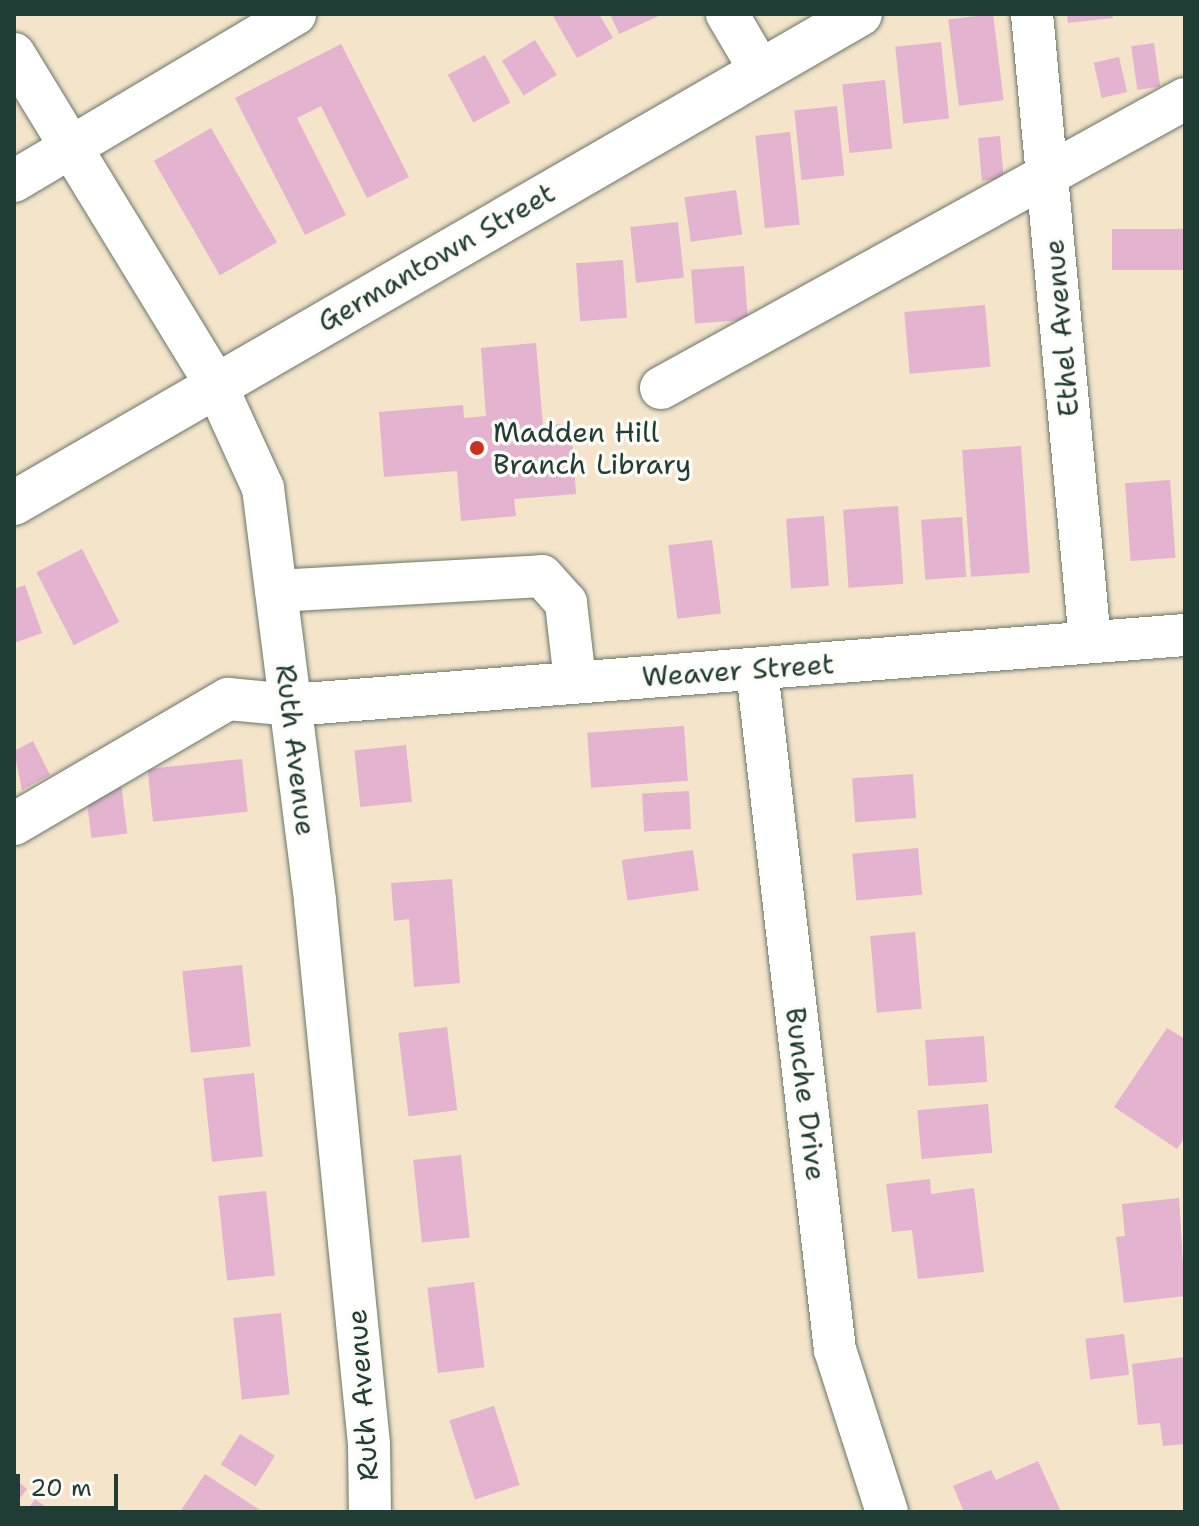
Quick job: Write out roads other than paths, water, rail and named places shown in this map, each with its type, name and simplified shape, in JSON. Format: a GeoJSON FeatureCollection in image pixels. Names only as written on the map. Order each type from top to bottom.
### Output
{"type":"FeatureCollection","features":[{"type":"Feature","properties":{"kind":"main road","name":"Germantown Street"},"geometry":{"type":"LineString","coordinates":[[14,503],[860,14]]}},
{"type":"Feature","properties":{"kind":"street"},"geometry":{"type":"LineString","coordinates":[[14,181],[295,14]]}},
{"type":"Feature","properties":{"kind":"street"},"geometry":{"type":"LineString","coordinates":[[727,14],[760,70]]}},
{"type":"Feature","properties":{"kind":"street","name":"Ethel Avenue"},"geometry":{"type":"LineString","coordinates":[[1032,14],[1090,642]]}},
{"type":"Feature","properties":{"kind":"street","name":"Ruth Avenue"},"geometry":{"type":"LineString","coordinates":[[14,54],[216,385],[263,488],[291,705],[368,1429],[370,1512]]}},
{"type":"Feature","properties":{"kind":"street"},"geometry":{"type":"LineString","coordinates":[[661,388],[1048,179],[1185,99]]}},
{"type":"Feature","properties":{"kind":"street"},"geometry":{"type":"LineString","coordinates":[[276,591],[542,576],[566,603],[575,681]]}},
{"type":"Feature","properties":{"kind":"street","name":"Weaver Street"},"geometry":{"type":"LineString","coordinates":[[14,824],[228,699],[291,705],[1185,635]]}},
{"type":"Feature","properties":{"kind":"street","name":"Bunche Drive"},"geometry":{"type":"LineString","coordinates":[[757,670],[835,1350],[887,1512]]}},
{"type":"Feature","properties":{"kind":"place","name":"Madden Hill Branch Library"},"geometry":{"type":"Point","coordinates":[477,448]}}]}
